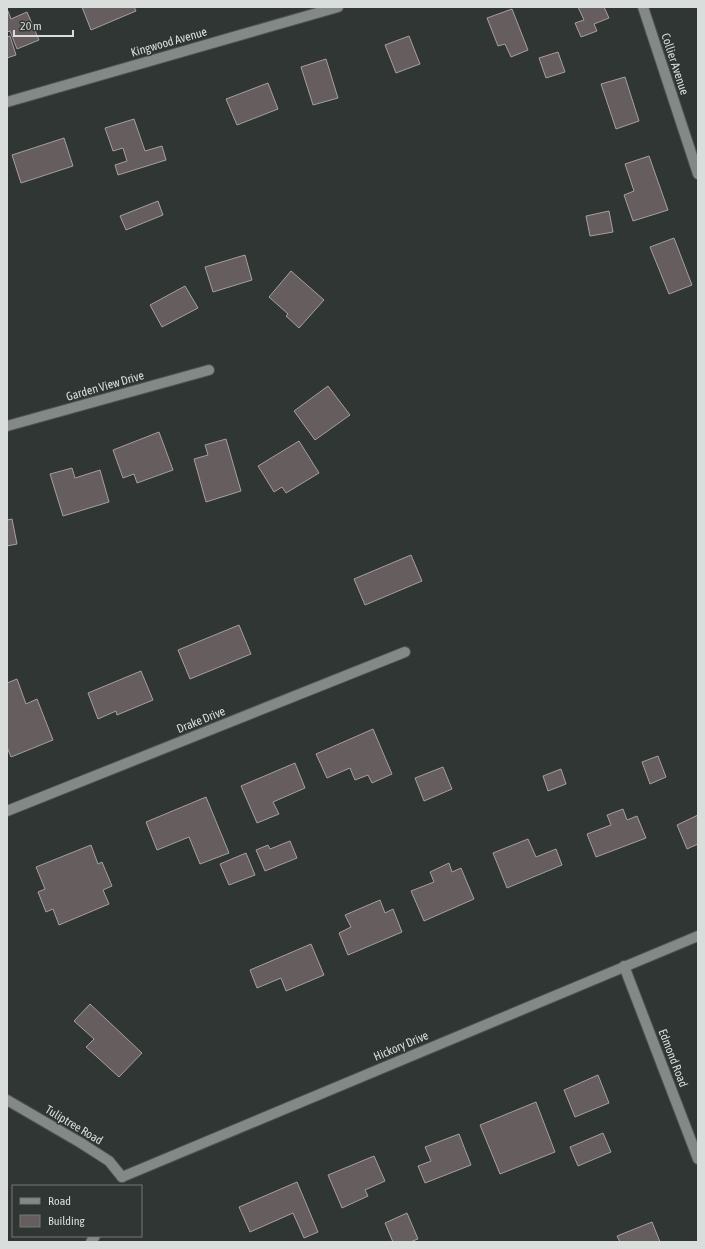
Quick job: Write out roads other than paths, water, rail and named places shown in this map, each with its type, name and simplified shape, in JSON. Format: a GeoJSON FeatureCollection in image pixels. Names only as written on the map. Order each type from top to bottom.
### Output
{"type":"FeatureCollection","features":[{"type":"Feature","properties":{"kind":"street","name":"Kingwood Avenue"},"geometry":{"type":"LineString","coordinates":[[7,102],[338,7]]}},
{"type":"Feature","properties":{"kind":"street","name":"Collier Avenue"},"geometry":{"type":"LineString","coordinates":[[643,7],[698,174]]}},
{"type":"Feature","properties":{"kind":"street","name":"Garden View Drive"},"geometry":{"type":"LineString","coordinates":[[7,426],[209,370]]}},
{"type":"Feature","properties":{"kind":"street","name":"Drake Drive"},"geometry":{"type":"LineString","coordinates":[[7,811],[405,652]]}},
{"type":"Feature","properties":{"kind":"street","name":"Hickory Drive"},"geometry":{"type":"LineString","coordinates":[[122,1182],[624,966],[698,936]]}},
{"type":"Feature","properties":{"kind":"street","name":"Edmond Road"},"geometry":{"type":"LineString","coordinates":[[624,966],[698,1159]]}},
{"type":"Feature","properties":{"kind":"street","name":"Tuliptree Road"},"geometry":{"type":"LineString","coordinates":[[7,1100],[80,1142],[109,1161],[122,1182]]}}]}
